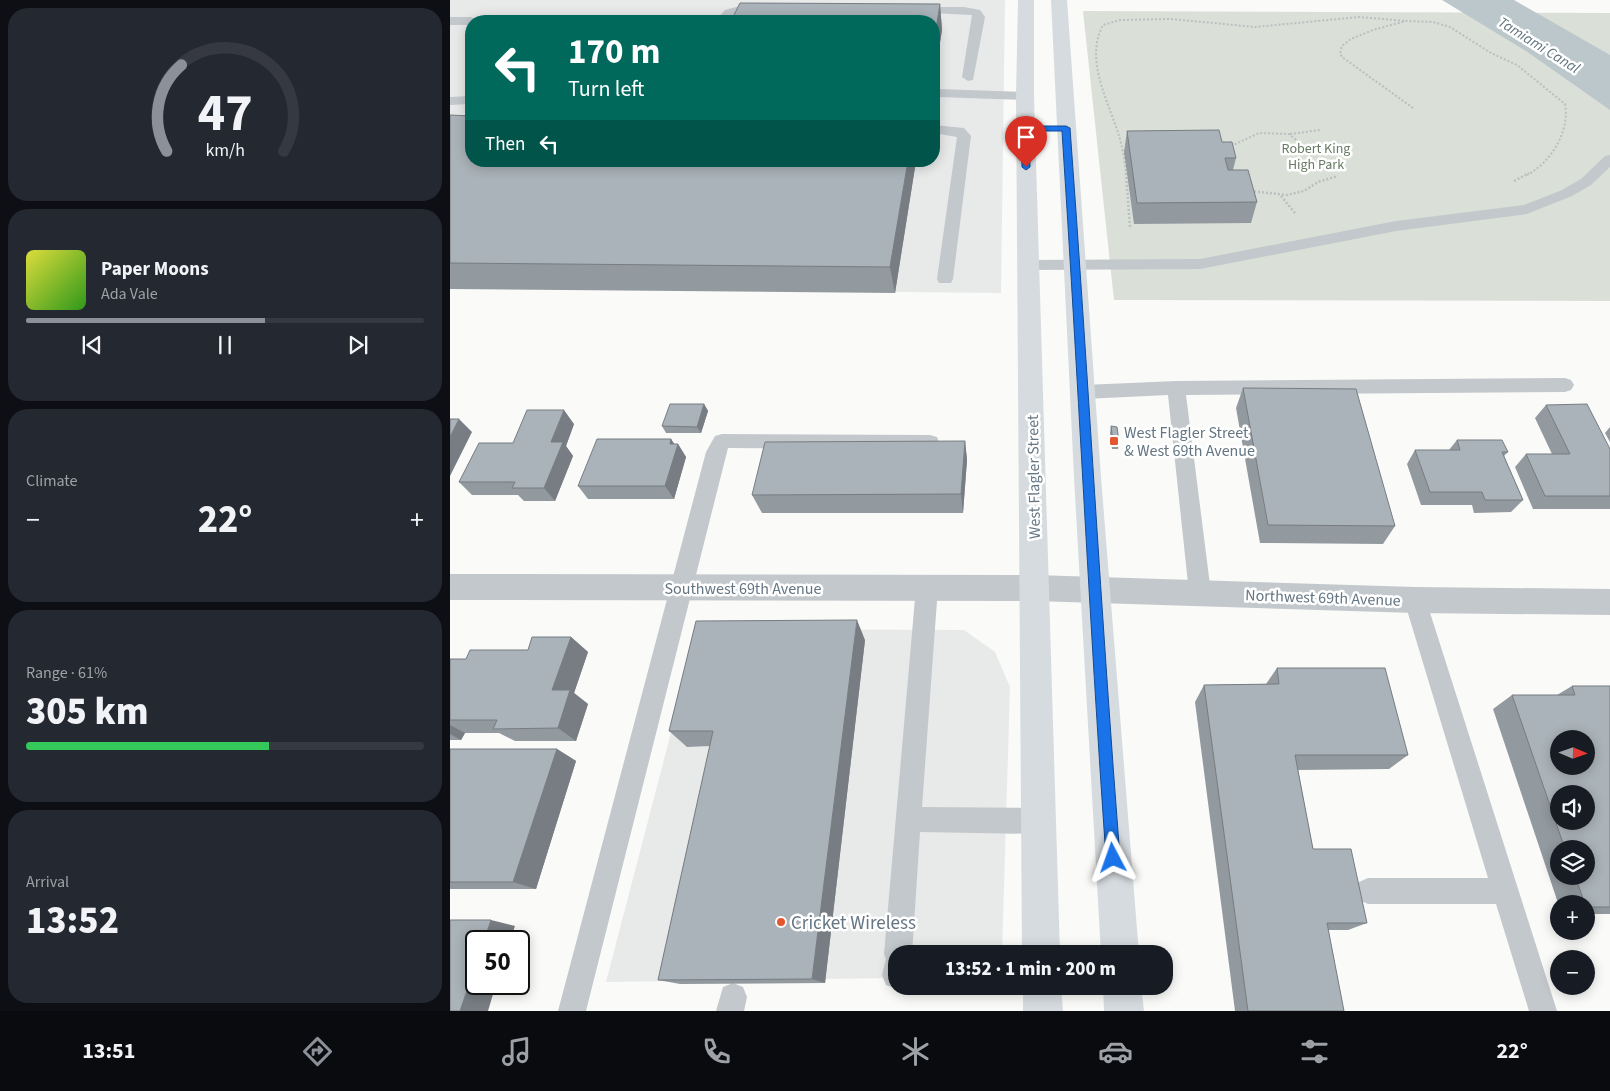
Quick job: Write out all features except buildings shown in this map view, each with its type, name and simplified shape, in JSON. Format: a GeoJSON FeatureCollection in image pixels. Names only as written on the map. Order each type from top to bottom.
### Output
{"type":"FeatureCollection","features":[{"type":"Feature","properties":{"kind":"main road","name":"West Flagler Street"},"geometry":{"type":"LineString","coordinates":[[1026,0],[1024,96],[1046,128],[1074,266],[1084,392],[1094,590],[1119,945]]}},
{"type":"Feature","properties":{"kind":"main road","name":"West Flagler Street"},"geometry":{"type":"LineString","coordinates":[[1041,945],[1029,265],[1059,0]]}},
{"type":"Feature","properties":{"kind":"main road"},"geometry":{"type":"LineString","coordinates":[[1042,995],[1042,1011]]}},
{"type":"Feature","properties":{"kind":"main road"},"geometry":{"type":"LineString","coordinates":[[1123,995],[1124,1011]]}},
{"type":"Feature","properties":{"kind":"street","name":"Southwest 69th Avenue"},"geometry":{"type":"LineString","coordinates":[[450,587],[1035,588]]}},
{"type":"Feature","properties":{"kind":"street","name":"Northwest 69th Avenue"},"geometry":{"type":"LineString","coordinates":[[1035,588],[1416,600],[1610,602]]}},
{"type":"Feature","properties":{"kind":"lane"},"geometry":{"type":"LineString","coordinates":[[724,15],[730,11],[777,10]]}},
{"type":"Feature","properties":{"kind":"lane"},"geometry":{"type":"LineString","coordinates":[[905,10],[964,10],[976,12],[979,17],[968,77]]}},
{"type":"Feature","properties":{"kind":"lane"},"geometry":{"type":"LineString","coordinates":[[450,21],[465,21]]}},
{"type":"Feature","properties":{"kind":"lane"},"geometry":{"type":"LineString","coordinates":[[940,93],[1024,96]]}},
{"type":"Feature","properties":{"kind":"lane"},"geometry":{"type":"LineString","coordinates":[[450,101],[465,100]]}},
{"type":"Feature","properties":{"kind":"lane"},"geometry":{"type":"LineString","coordinates":[[940,128],[959,130],[964,136],[945,279]]}},
{"type":"Feature","properties":{"kind":"lane"},"geometry":{"type":"LineString","coordinates":[[1029,265],[1200,264],[1364,232],[1527,210],[1545,204],[1573,190],[1586,182],[1610,159]]}},
{"type":"Feature","properties":{"kind":"lane"},"geometry":{"type":"LineString","coordinates":[[1084,392],[1176,388],[1565,385]]}},
{"type":"Feature","properties":{"kind":"lane"},"geometry":{"type":"LineString","coordinates":[[1176,388],[1200,593]]}},
{"type":"Feature","properties":{"kind":"lane"},"geometry":{"type":"LineString","coordinates":[[572,1011],[716,452],[722,441],[935,442]]}},
{"type":"Feature","properties":{"kind":"lane"},"geometry":{"type":"LineString","coordinates":[[899,945],[927,587]]}},
{"type":"Feature","properties":{"kind":"lane"},"geometry":{"type":"LineString","coordinates":[[1416,600],[1543,1011]]}},
{"type":"Feature","properties":{"kind":"lane"},"geometry":{"type":"LineString","coordinates":[[909,819],[1039,820]]}},
{"type":"Feature","properties":{"kind":"lane"},"geometry":{"type":"LineString","coordinates":[[1368,891],[1505,891]]}},
{"type":"Feature","properties":{"kind":"path"},"geometry":{"type":"LineString","coordinates":[[1130,227],[1124,151],[1097,66],[1097,38],[1103,24],[1120,20],[1171,18],[1255,27],[1359,17],[1433,22],[1450,27],[1491,53],[1517,65],[1565,104],[1566,121],[1550,155],[1536,170],[1514,181]]}},
{"type":"Feature","properties":{"kind":"path"},"geometry":{"type":"LineString","coordinates":[[1406,21],[1359,34],[1342,46],[1340,53],[1342,57],[1413,108]]}},
{"type":"Feature","properties":{"kind":"path"},"geometry":{"type":"LineString","coordinates":[[1229,147],[1259,133],[1289,134],[1320,130]]}},
{"type":"Feature","properties":{"kind":"path"},"geometry":{"type":"LineString","coordinates":[[1289,134],[1316,157]]}},
{"type":"Feature","properties":{"kind":"path"},"geometry":{"type":"LineString","coordinates":[[1246,191],[1280,196],[1298,193],[1318,182],[1338,176]]}},
{"type":"Feature","properties":{"kind":"path"},"geometry":{"type":"LineString","coordinates":[[1280,196],[1295,213]]}},
{"type":"Feature","properties":{"kind":"shaded area"},"geometry":{"type":"Polygon","coordinates":[[[450,0],[1005,0],[1001,293],[450,287],[450,0]]]}},
{"type":"Feature","properties":{"kind":"shaded area"},"geometry":{"type":"Polygon","coordinates":[[[698,629],[964,630],[995,652],[1010,687],[1002,945],[888,945],[888,978],[606,982],[698,629]]]}},
{"type":"Feature","properties":{"kind":"green space","name":"Robert King High Park"},"geometry":{"type":"Polygon","coordinates":[[[1083,11],[1610,13],[1610,301],[1114,300],[1083,11]]]}},
{"type":"Feature","properties":{"kind":"water","name":"Tamiami Canal"},"geometry":{"type":"Polygon","coordinates":[[[1442,0],[1514,0],[1610,55],[1610,110],[1526,51],[1442,0]]]}},
{"type":"Feature","properties":{"kind":"place","name":"West Flagler Street & West 69th Avenue"},"geometry":{"type":"Point","coordinates":[1114,441]}},
{"type":"Feature","properties":{"kind":"place","name":"Cricket Wireless"},"geometry":{"type":"Point","coordinates":[781,922]}},
{"type":"Feature","properties":{"kind":"route"},"geometry":{"type":"LineString","coordinates":[[1026,167],[1025,128],[1066,128],[1084,392],[1097,644],[1113,858]]}}]}
